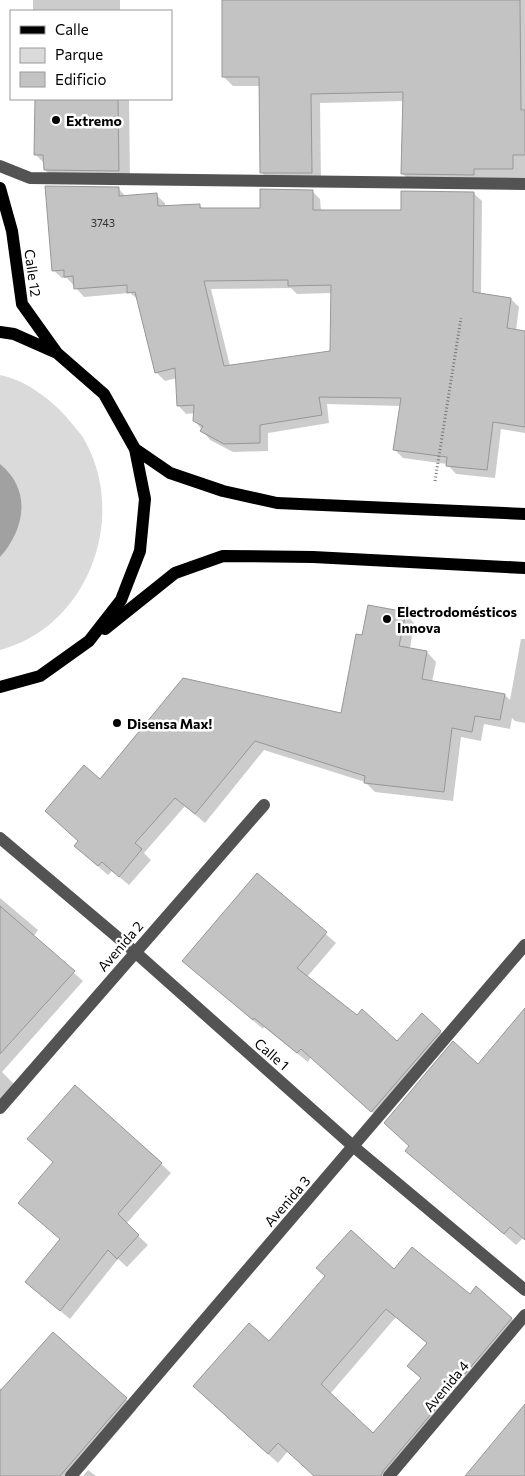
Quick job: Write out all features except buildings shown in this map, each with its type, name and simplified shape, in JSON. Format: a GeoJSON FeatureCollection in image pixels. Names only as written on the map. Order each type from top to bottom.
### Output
{"type":"FeatureCollection","features":[{"type":"Feature","properties":{"kind":"main road","name":"Calle 12"},"geometry":{"type":"LineString","coordinates":[[0,188],[12,231],[22,304],[57,354]]}},
{"type":"Feature","properties":{"kind":"main road"},"geometry":{"type":"LineString","coordinates":[[0,332],[14,334],[57,354],[104,394],[135,448],[145,499],[140,551],[121,600],[90,641]]}},
{"type":"Feature","properties":{"kind":"main road"},"geometry":{"type":"LineString","coordinates":[[135,448],[170,473],[223,491],[277,502],[525,514]]}},
{"type":"Feature","properties":{"kind":"main road"},"geometry":{"type":"LineString","coordinates":[[0,687],[40,676],[90,641],[174,573],[223,556],[313,557],[525,568]]}},
{"type":"Feature","properties":{"kind":"street"},"geometry":{"type":"LineString","coordinates":[[0,166],[30,178],[525,184]]}},
{"type":"Feature","properties":{"kind":"street","name":"Avenida 2"},"geometry":{"type":"LineString","coordinates":[[0,1108],[264,805]]}},
{"type":"Feature","properties":{"kind":"street","name":"Calle 1"},"geometry":{"type":"LineString","coordinates":[[0,838],[135,952],[354,1146],[525,1290]]}},
{"type":"Feature","properties":{"kind":"street","name":"Avenida 3"},"geometry":{"type":"LineString","coordinates":[[71,1476],[525,945]]}},
{"type":"Feature","properties":{"kind":"street","name":"Avenida 4"},"geometry":{"type":"LineString","coordinates":[[389,1476],[525,1316]]}},
{"type":"Feature","properties":{"kind":"path"},"geometry":{"type":"LineString","coordinates":[[435,481],[461,318]]}},
{"type":"Feature","properties":{"kind":"green space"},"geometry":{"type":"Polygon","coordinates":[[[0,375],[29,386],[38,392],[62,412],[79,433],[85,441],[97,471],[102,503],[100,535],[92,566],[77,594],[56,618],[31,638],[0,650],[0,375]]]}},
{"type":"Feature","properties":{"kind":"shaded area"},"geometry":{"type":"Polygon","coordinates":[[[0,464],[10,474],[17,486],[21,497],[21,510],[15,534],[0,557],[0,464]]]}},
{"type":"Feature","properties":{"kind":"place","name":"Extremo"},"geometry":{"type":"Point","coordinates":[56,120]}},
{"type":"Feature","properties":{"kind":"place","name":"Electrodomésticos Innova"},"geometry":{"type":"Point","coordinates":[387,619]}},
{"type":"Feature","properties":{"kind":"place","name":"Disensa Max!"},"geometry":{"type":"Point","coordinates":[117,723]}}]}
